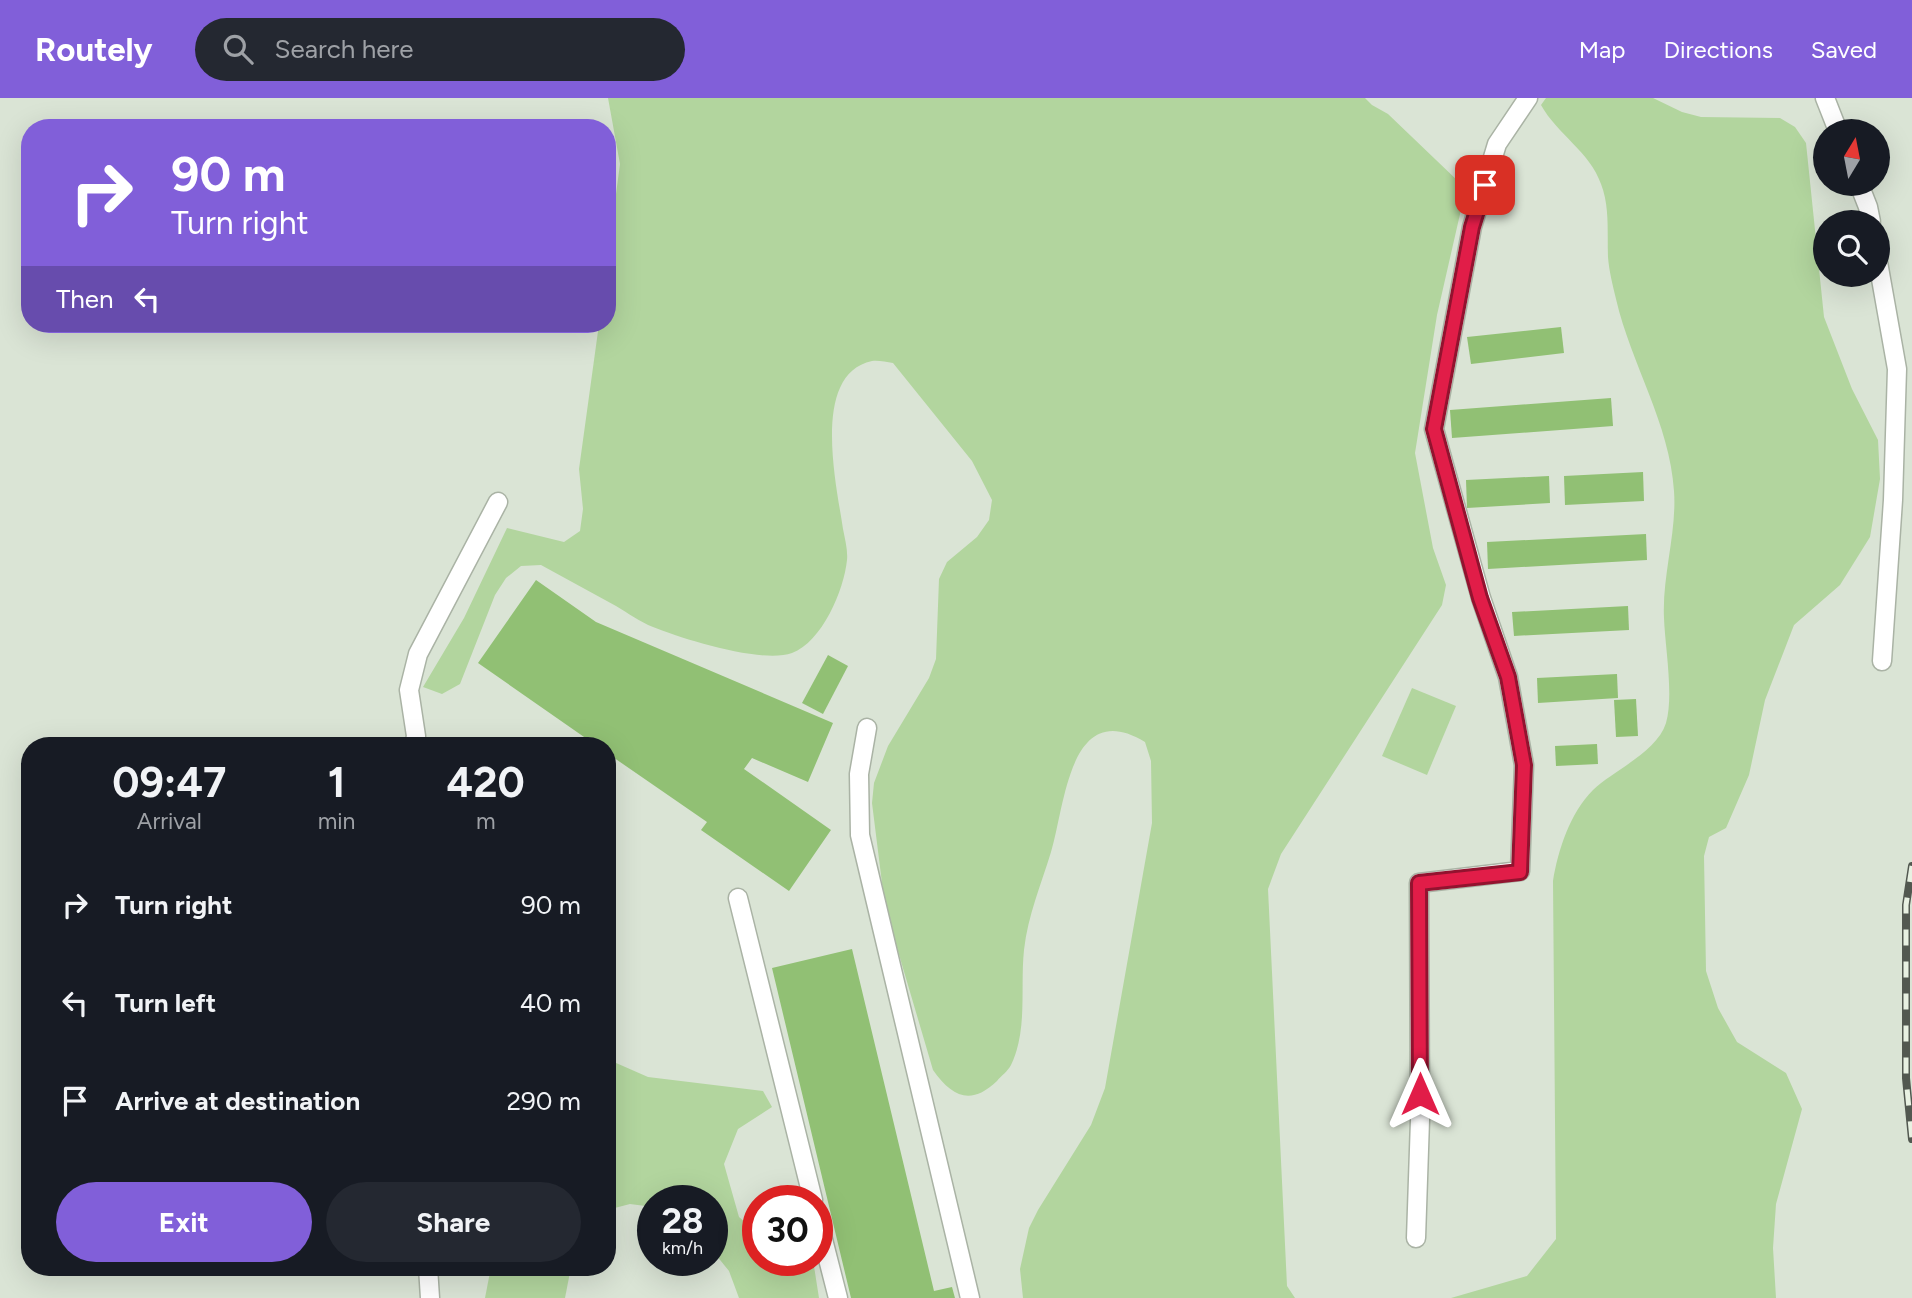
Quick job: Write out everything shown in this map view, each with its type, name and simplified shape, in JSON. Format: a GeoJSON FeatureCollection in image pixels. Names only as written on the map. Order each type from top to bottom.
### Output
{"type":"FeatureCollection","features":[{"type":"Feature","properties":{"kind":"street"},"geometry":{"type":"LineString","coordinates":[[1416,1238],[1420,1120],[1419,883],[1520,872],[1524,765],[1508,677],[1480,598],[1434,429],[1472,227],[1497,144],[1528,98]]}},
{"type":"Feature","properties":{"kind":"street"},"geometry":{"type":"LineString","coordinates":[[1825,98],[1833,119]]}},
{"type":"Feature","properties":{"kind":"street"},"geometry":{"type":"LineString","coordinates":[[1882,287],[1896,369],[1893,500],[1882,661]]}},
{"type":"Feature","properties":{"kind":"street"},"geometry":{"type":"LineString","coordinates":[[416,737],[410,690],[418,654],[498,502]]}},
{"type":"Feature","properties":{"kind":"street"},"geometry":{"type":"LineString","coordinates":[[867,729],[859,774],[860,835],[970,1298]]}},
{"type":"Feature","properties":{"kind":"street"},"geometry":{"type":"LineString","coordinates":[[738,898],[809,1185]]}},
{"type":"Feature","properties":{"kind":"street"},"geometry":{"type":"LineString","coordinates":[[429,1276],[430,1298]]}},
{"type":"Feature","properties":{"kind":"street"},"geometry":{"type":"LineString","coordinates":[[832,1276],[838,1298]]}},
{"type":"Feature","properties":{"kind":"green space"},"geometry":{"type":"Polygon","coordinates":[[[608,98],[1365,98],[1388,114],[1459,182],[1463,201],[1437,315],[1415,453],[1433,548],[1446,585],[1442,605],[1281,854],[1268,889],[1287,1286],[1295,1298],[1023,1298],[1020,1269],[1029,1228],[1091,1125],[1105,1088],[1152,823],[1151,761],[1145,742],[1120,732],[1100,733],[1086,745],[1075,763],[1026,937],[1022,1023],[1016,1052],[1008,1069],[988,1089],[970,1096],[955,1092],[947,1087],[933,1070],[885,907],[872,803],[874,783],[888,746],[929,678],[936,659],[939,579],[947,562],[977,537],[989,520],[992,500],[972,461],[893,363],[872,361],[853,370],[840,387],[834,409],[833,461],[847,560],[830,614],[803,647],[779,656],[722,649],[648,625],[541,565],[521,566],[506,578],[495,595],[460,684],[442,694],[423,687],[464,618],[507,528],[564,542],[580,531],[583,509],[579,469],[598,333],[616,333],[616,194],[620,164],[616,119],[612,119],[608,98]]]}},
{"type":"Feature","properties":{"kind":"green space"},"geometry":{"type":"Polygon","coordinates":[[[1546,98],[1653,98],[1682,112],[1701,117],[1780,118],[1795,127],[1806,143],[1813,211],[1813,287],[1821,287],[1824,317],[1852,389],[1878,440],[1880,479],[1870,537],[1840,585],[1794,625],[1765,700],[1749,775],[1726,828],[1709,837],[1704,856],[1706,971],[1718,1008],[1737,1042],[1786,1073],[1802,1109],[1776,1204],[1773,1248],[1776,1298],[1451,1298],[1527,1276],[1556,1239],[1555,869],[1566,832],[1585,799],[1654,743],[1666,723],[1668,712],[1664,602],[1674,507],[1671,466],[1658,418],[1616,299],[1609,262],[1607,211],[1601,184],[1589,162],[1541,105],[1546,98]]]}},
{"type":"Feature","properties":{"kind":"green space"},"geometry":{"type":"Polygon","coordinates":[[[1412,688],[1456,706],[1427,775],[1382,756],[1412,688]]]}},
{"type":"Feature","properties":{"kind":"green space"},"geometry":{"type":"Polygon","coordinates":[[[616,1063],[648,1077],[763,1091],[772,1107],[738,1129],[724,1164],[742,1220],[742,1276],[816,1276],[819,1298],[739,1298],[728,1270],[728,1185],[637,1185],[637,1205],[616,1208],[616,1063]]]}},
{"type":"Feature","properties":{"kind":"green space"},"geometry":{"type":"Polygon","coordinates":[[[489,1276],[569,1276],[565,1298],[485,1298],[489,1276]]]}},
{"type":"Feature","properties":{"kind":"building"},"geometry":{"type":"Polygon","coordinates":[[[1561,327],[1564,353],[1471,364],[1467,337],[1561,327]]]}},
{"type":"Feature","properties":{"kind":"building"},"geometry":{"type":"Polygon","coordinates":[[[1611,398],[1613,426],[1452,438],[1450,410],[1611,398]]]}},
{"type":"Feature","properties":{"kind":"building"},"geometry":{"type":"Polygon","coordinates":[[[1643,472],[1644,501],[1565,505],[1564,476],[1643,472]]]}},
{"type":"Feature","properties":{"kind":"building"},"geometry":{"type":"Polygon","coordinates":[[[1549,476],[1550,503],[1467,508],[1466,480],[1549,476]]]}},
{"type":"Feature","properties":{"kind":"building"},"geometry":{"type":"Polygon","coordinates":[[[1646,534],[1647,560],[1488,569],[1487,542],[1646,534]]]}},
{"type":"Feature","properties":{"kind":"building"},"geometry":{"type":"Polygon","coordinates":[[[536,580],[596,622],[833,723],[808,782],[752,758],[744,769],[831,830],[789,891],[701,830],[707,822],[616,759],[616,737],[584,737],[478,663],[536,580]]]}},
{"type":"Feature","properties":{"kind":"building"},"geometry":{"type":"Polygon","coordinates":[[[1628,606],[1629,630],[1514,636],[1512,612],[1628,606]]]}},
{"type":"Feature","properties":{"kind":"building"},"geometry":{"type":"Polygon","coordinates":[[[828,655],[848,666],[823,714],[802,703],[828,655]]]}},
{"type":"Feature","properties":{"kind":"building"},"geometry":{"type":"Polygon","coordinates":[[[1617,674],[1618,698],[1538,703],[1537,678],[1617,674]]]}},
{"type":"Feature","properties":{"kind":"building"},"geometry":{"type":"Polygon","coordinates":[[[1636,699],[1638,736],[1616,737],[1614,700],[1636,699]]]}},
{"type":"Feature","properties":{"kind":"building"},"geometry":{"type":"Polygon","coordinates":[[[1597,744],[1598,764],[1556,766],[1555,746],[1597,744]]]}},
{"type":"Feature","properties":{"kind":"building"},"geometry":{"type":"Polygon","coordinates":[[[852,949],[934,1291],[952,1287],[955,1298],[851,1298],[833,1223],[833,1185],[824,1185],[772,968],[852,949]]]}},
{"type":"Feature","properties":{"kind":"railway"},"geometry":{"type":"LineString","coordinates":[[1912,866],[1906,905],[1906,1078],[1912,1139]]}},
{"type":"Feature","properties":{"kind":"route"},"geometry":{"type":"LineString","coordinates":[[1420,1094],[1419,883],[1520,872],[1524,765],[1508,677],[1480,598],[1434,429],[1472,227],[1485,185]]}}]}
